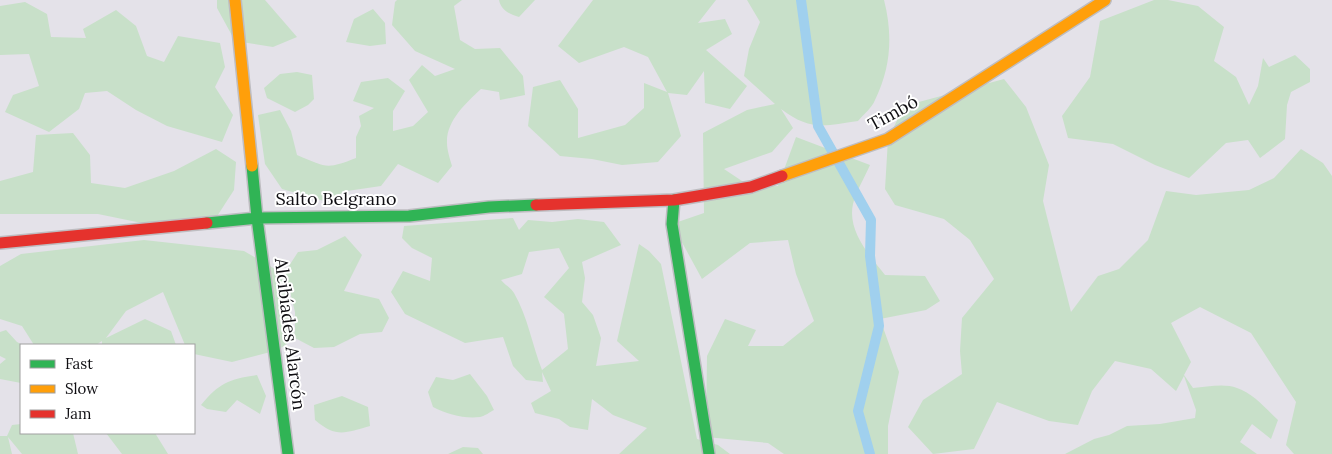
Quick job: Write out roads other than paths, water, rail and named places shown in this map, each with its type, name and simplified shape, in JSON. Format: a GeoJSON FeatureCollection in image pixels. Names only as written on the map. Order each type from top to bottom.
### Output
{"type":"FeatureCollection","features":[{"type":"Feature","properties":{"kind":"street","name":"Alcibíades Alarcón"},"geometry":{"type":"LineString","coordinates":[[235,0],[258,218],[288,454]]}},
{"type":"Feature","properties":{"kind":"street","name":"Timbó"},"geometry":{"type":"LineString","coordinates":[[674,200],[751,187],[888,139],[1106,0]]}},
{"type":"Feature","properties":{"kind":"street","name":"Salto Belgrano"},"geometry":{"type":"LineString","coordinates":[[0,243],[258,218],[409,216],[489,208],[674,200]]}},
{"type":"Feature","properties":{"kind":"street"},"geometry":{"type":"LineString","coordinates":[[674,200],[672,224],[709,454]]}},
{"type":"Feature","properties":{"kind":"waterway"},"geometry":{"type":"LineString","coordinates":[[801,0],[818,126],[871,220],[870,256],[879,326],[858,411],[870,454]]}}]}
